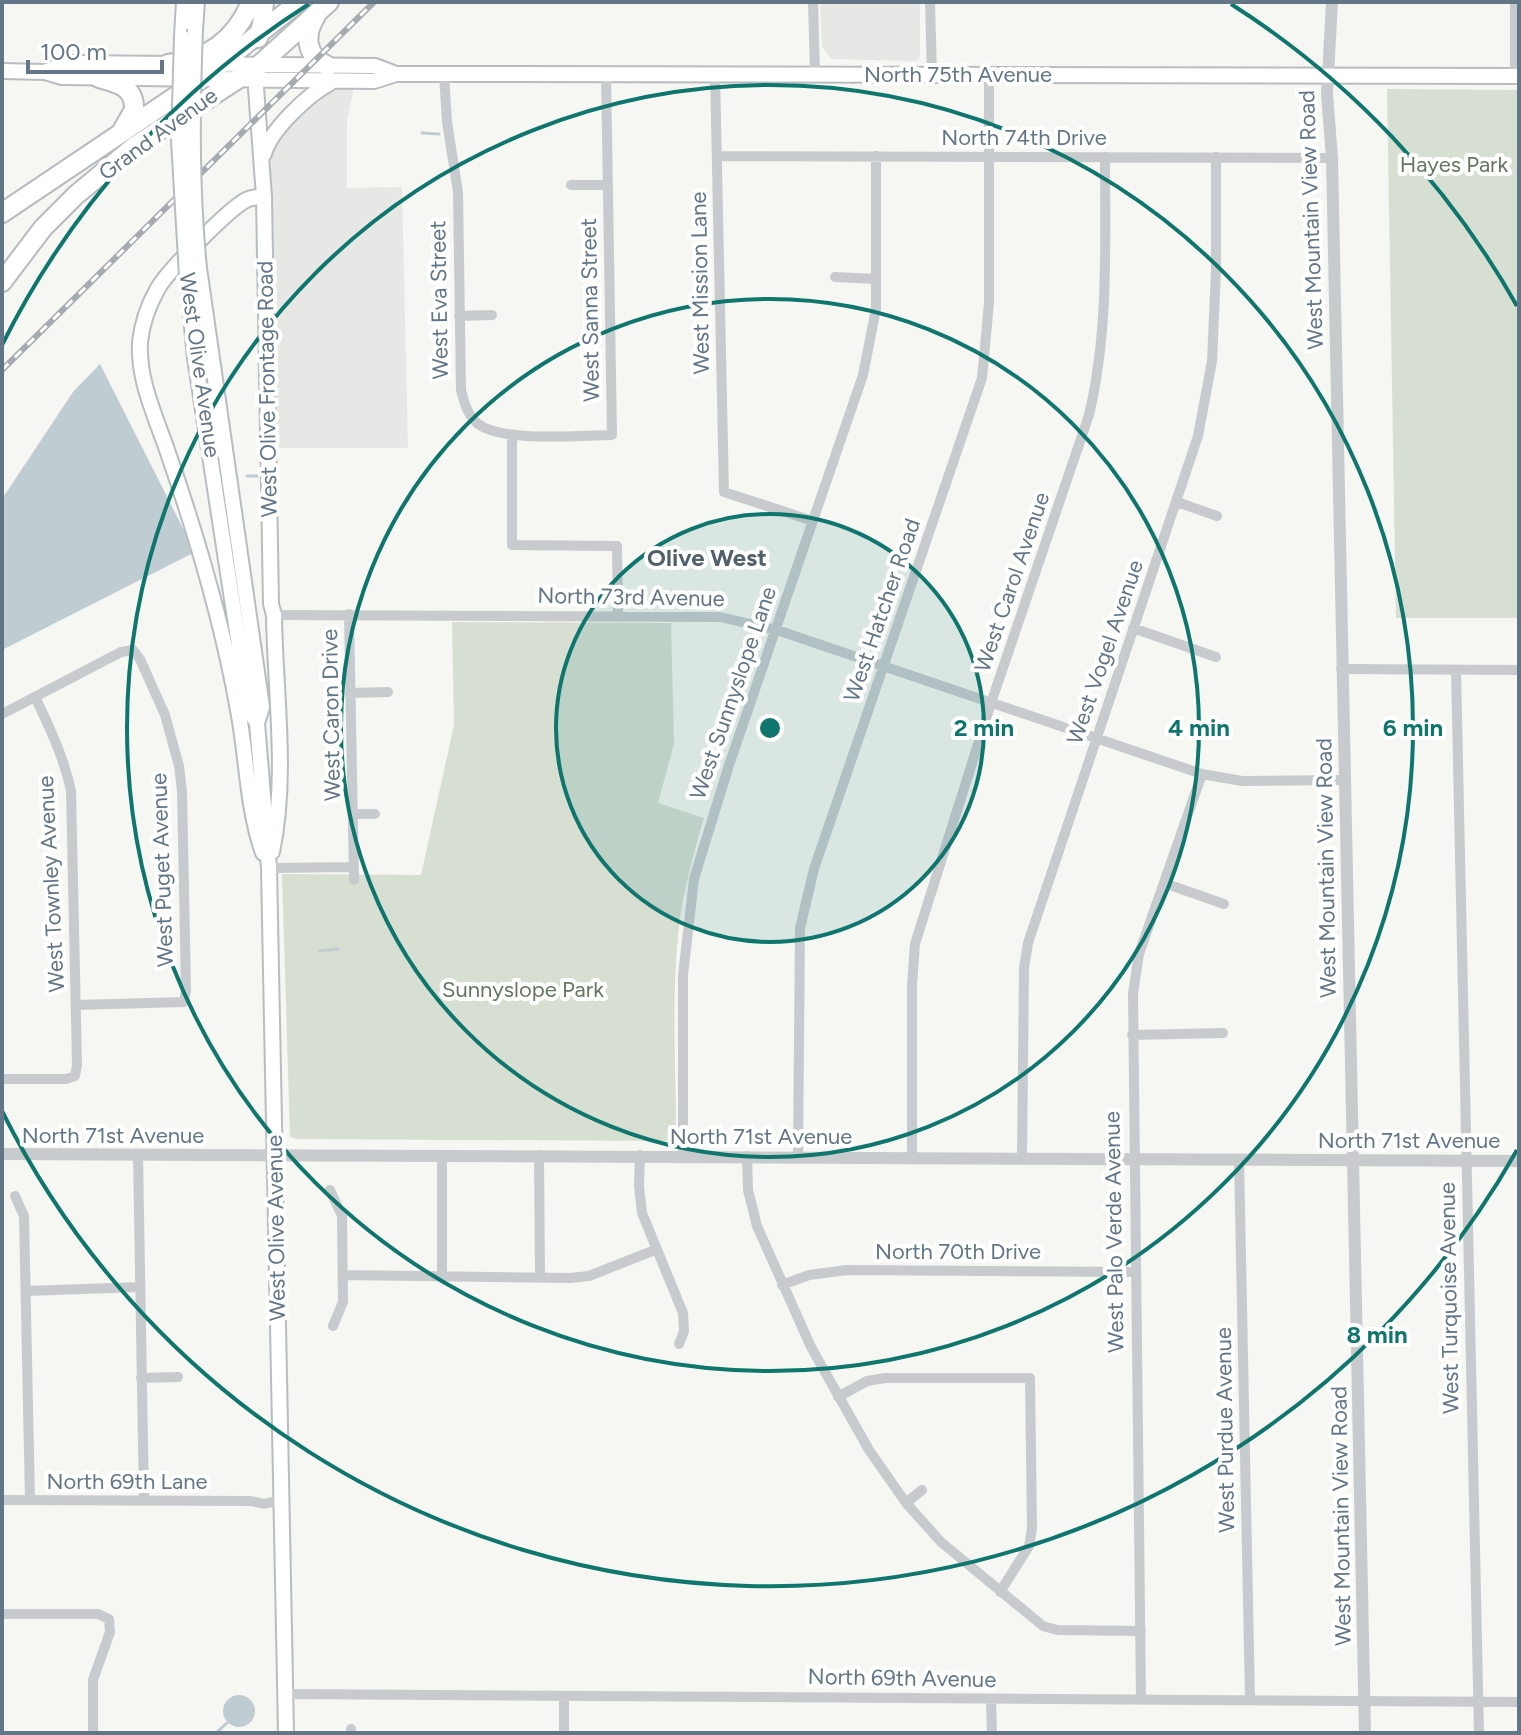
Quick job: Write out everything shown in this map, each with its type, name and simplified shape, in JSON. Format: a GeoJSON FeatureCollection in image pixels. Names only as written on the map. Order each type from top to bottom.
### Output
{"type":"FeatureCollection","features":[{"type":"Feature","properties":{"kind":"highway"},"geometry":{"type":"LineString","coordinates":[[168,64],[186,62],[214,49],[234,32],[251,2]]}},
{"type":"Feature","properties":{"kind":"highway"},"geometry":{"type":"LineString","coordinates":[[240,72],[266,30],[264,2]]}},
{"type":"Feature","properties":{"kind":"highway","name":"Grand Avenue"},"geometry":{"type":"LineString","coordinates":[[2,213],[203,78],[240,72],[266,30],[299,2]]}},
{"type":"Feature","properties":{"kind":"highway"},"geometry":{"type":"LineString","coordinates":[[323,8],[308,28],[309,46],[330,74]]}},
{"type":"Feature","properties":{"kind":"highway","name":"Grand Avenue"},"geometry":{"type":"LineString","coordinates":[[2,282],[43,228],[76,195],[135,146],[203,100],[323,8]]}},
{"type":"Feature","properties":{"kind":"highway"},"geometry":{"type":"LineString","coordinates":[[99,78],[123,85],[134,99],[132,118],[115,138]]}},
{"type":"Feature","properties":{"kind":"main road","name":"West Olive Avenue"},"geometry":{"type":"LineString","coordinates":[[184,2],[188,33],[193,272],[262,707],[257,723],[269,868],[286,1733]]}},
{"type":"Feature","properties":{"kind":"main road","name":"West Olive Avenue"},"geometry":{"type":"LineString","coordinates":[[188,33],[197,2]]}},
{"type":"Feature","properties":{"kind":"main road","name":"North 75th Avenue"},"geometry":{"type":"LineString","coordinates":[[45,72],[65,63],[168,64],[240,72],[330,74],[375,66],[396,74],[1517,76]]}},
{"type":"Feature","properties":{"kind":"main road","name":"North 75th Avenue"},"geometry":{"type":"LineString","coordinates":[[2,71],[45,72],[62,77],[203,78]]}},
{"type":"Feature","properties":{"kind":"main road","name":"West Olive Frontage Road"},"geometry":{"type":"LineString","coordinates":[[240,72],[263,162],[278,822],[269,868]]}},
{"type":"Feature","properties":{"kind":"main road"},"geometry":{"type":"LineString","coordinates":[[263,162],[269,139],[330,74]]}},
{"type":"Feature","properties":{"kind":"main road"},"geometry":{"type":"LineString","coordinates":[[264,197],[251,198],[236,207],[174,267],[158,287],[147,309],[140,353],[144,382],[194,527],[217,612],[238,709],[255,830],[269,868]]}},
{"type":"Feature","properties":{"kind":"street"},"geometry":{"type":"LineString","coordinates":[[813,2],[815,74]]}},
{"type":"Feature","properties":{"kind":"street"},"geometry":{"type":"LineString","coordinates":[[930,2],[932,75]]}},
{"type":"Feature","properties":{"kind":"street","name":"West Mountain View Road"},"geometry":{"type":"LineString","coordinates":[[1332,2],[1328,75],[1365,1733]]}},
{"type":"Feature","properties":{"kind":"street"},"geometry":{"type":"LineString","coordinates":[[1515,2],[1517,76]]}},
{"type":"Feature","properties":{"kind":"street","name":"West Sanna Street"},"geometry":{"type":"LineString","coordinates":[[512,435],[612,435],[606,73]]}},
{"type":"Feature","properties":{"kind":"street","name":"West Mission Lane"},"geometry":{"type":"LineString","coordinates":[[715,73],[724,492],[813,521]]}},
{"type":"Feature","properties":{"kind":"street","name":"West Eva Street"},"geometry":{"type":"LineString","coordinates":[[444,74],[447,122],[458,192],[461,390],[464,404],[479,425],[512,435]]}},
{"type":"Feature","properties":{"kind":"street","name":"West Hatcher Road"},"geometry":{"type":"LineString","coordinates":[[798,1156],[800,928],[814,869],[982,378],[989,303],[989,74]]}},
{"type":"Feature","properties":{"kind":"street","name":"North 74th Drive"},"geometry":{"type":"LineString","coordinates":[[717,156],[1332,158]]}},
{"type":"Feature","properties":{"kind":"street","name":"West Sunnyslope Lane"},"geometry":{"type":"LineString","coordinates":[[683,1155],[683,975],[694,879],[729,765],[863,375],[872,335],[876,279],[876,156]]}},
{"type":"Feature","properties":{"kind":"street","name":"West Carol Avenue"},"geometry":{"type":"LineString","coordinates":[[912,1157],[912,985],[915,944],[991,703],[1076,459],[1099,375],[1106,306],[1105,157]]}},
{"type":"Feature","properties":{"kind":"street","name":"West Vogel Avenue"},"geometry":{"type":"LineString","coordinates":[[1022,1158],[1024,982],[1028,943],[1198,436],[1212,361],[1216,157]]}},
{"type":"Feature","properties":{"kind":"street","name":"West Sanna Street"},"geometry":{"type":"LineString","coordinates":[[571,185],[608,185]]}},
{"type":"Feature","properties":{"kind":"street"},"geometry":{"type":"LineString","coordinates":[[835,277],[876,279]]}},
{"type":"Feature","properties":{"kind":"street"},"geometry":{"type":"LineString","coordinates":[[459,316],[492,315]]}},
{"type":"Feature","properties":{"kind":"street"},"geometry":{"type":"LineString","coordinates":[[512,435],[512,545],[617,546],[618,615]]}},
{"type":"Feature","properties":{"kind":"street"},"geometry":{"type":"LineString","coordinates":[[1177,502],[1217,516]]}},
{"type":"Feature","properties":{"kind":"street","name":"West Caron Drive"},"geometry":{"type":"LineString","coordinates":[[349,614],[354,880]]}},
{"type":"Feature","properties":{"kind":"street","name":"North 73rd Avenue"},"geometry":{"type":"LineString","coordinates":[[274,615],[720,617],[777,630],[1202,774],[1242,781],[1345,780]]}},
{"type":"Feature","properties":{"kind":"street"},"geometry":{"type":"LineString","coordinates":[[1133,628],[1216,657]]}},
{"type":"Feature","properties":{"kind":"street","name":"West Puget Avenue"},"geometry":{"type":"LineString","coordinates":[[35,697],[121,652],[133,650],[165,715],[179,766],[182,791],[184,1002],[76,1005]]}},
{"type":"Feature","properties":{"kind":"street"},"geometry":{"type":"LineString","coordinates":[[1341,669],[1519,670]]}},
{"type":"Feature","properties":{"kind":"street","name":"West Turquoise Avenue"},"geometry":{"type":"LineString","coordinates":[[1456,670],[1479,1733]]}},
{"type":"Feature","properties":{"kind":"street"},"geometry":{"type":"LineString","coordinates":[[350,693],[388,692]]}},
{"type":"Feature","properties":{"kind":"street"},"geometry":{"type":"LineString","coordinates":[[2,714],[35,697]]}},
{"type":"Feature","properties":{"kind":"street","name":"West Townley Avenue"},"geometry":{"type":"LineString","coordinates":[[2,1079],[66,1079],[75,1076],[71,790],[56,738],[35,697]]}},
{"type":"Feature","properties":{"kind":"street","name":"West Palo Verde Avenue"},"geometry":{"type":"LineString","coordinates":[[1141,1700],[1133,1158],[1134,975],[1202,774]]}},
{"type":"Feature","properties":{"kind":"street","name":"West Caron Drive"},"geometry":{"type":"LineString","coordinates":[[353,814],[375,814]]}},
{"type":"Feature","properties":{"kind":"street"},"geometry":{"type":"LineString","coordinates":[[269,868],[354,867]]}},
{"type":"Feature","properties":{"kind":"street"},"geometry":{"type":"LineString","coordinates":[[1164,883],[1224,904]]}},
{"type":"Feature","properties":{"kind":"street"},"geometry":{"type":"LineString","coordinates":[[1132,1035],[1223,1033]]}},
{"type":"Feature","properties":{"kind":"street","name":"North 71st Avenue"},"geometry":{"type":"LineString","coordinates":[[2,1154],[1519,1161]]}},
{"type":"Feature","properties":{"kind":"street"},"geometry":{"type":"LineString","coordinates":[[138,1154],[144,1501]]}},
{"type":"Feature","properties":{"kind":"street"},"geometry":{"type":"LineString","coordinates":[[539,1155],[540,1277]]}},
{"type":"Feature","properties":{"kind":"street"},"geometry":{"type":"LineString","coordinates":[[640,1155],[640,1200],[655,1250],[683,1313],[684,1331],[679,1344]]}},
{"type":"Feature","properties":{"kind":"street"},"geometry":{"type":"LineString","coordinates":[[442,1156],[442,1275]]}},
{"type":"Feature","properties":{"kind":"street"},"geometry":{"type":"LineString","coordinates":[[747,1156],[752,1208],[782,1285],[838,1397],[869,1450],[906,1503],[941,1542],[1043,1626],[1057,1630],[1141,1631]]}},
{"type":"Feature","properties":{"kind":"street","name":"West Purdue Avenue"},"geometry":{"type":"LineString","coordinates":[[1239,1159],[1250,1700]]}},
{"type":"Feature","properties":{"kind":"street"},"geometry":{"type":"LineString","coordinates":[[330,1190],[342,1216],[343,1302],[333,1326]]}},
{"type":"Feature","properties":{"kind":"street"},"geometry":{"type":"LineString","coordinates":[[15,1196],[24,1216],[30,1500]]}},
{"type":"Feature","properties":{"kind":"street"},"geometry":{"type":"LineString","coordinates":[[343,1275],[589,1276],[655,1250]]}},
{"type":"Feature","properties":{"kind":"street","name":"North 70th Drive"},"geometry":{"type":"LineString","coordinates":[[782,1285],[809,1275],[847,1270],[1135,1272]]}},
{"type":"Feature","properties":{"kind":"street"},"geometry":{"type":"LineString","coordinates":[[26,1291],[140,1287]]}},
{"type":"Feature","properties":{"kind":"street"},"geometry":{"type":"LineString","coordinates":[[141,1378],[178,1377]]}},
{"type":"Feature","properties":{"kind":"street"},"geometry":{"type":"LineString","coordinates":[[838,1397],[867,1381],[885,1378],[1030,1378],[1032,1528],[1029,1546],[1000,1592]]}},
{"type":"Feature","properties":{"kind":"street"},"geometry":{"type":"LineString","coordinates":[[906,1503],[922,1490]]}},
{"type":"Feature","properties":{"kind":"street","name":"North 69th Lane"},"geometry":{"type":"LineString","coordinates":[[2,1500],[251,1501],[264,1497],[281,1500]]}},
{"type":"Feature","properties":{"kind":"street"},"geometry":{"type":"LineString","coordinates":[[2,1614],[98,1614],[109,1619],[110,1632],[93,1680],[93,1733]]}},
{"type":"Feature","properties":{"kind":"street","name":"North 69th Avenue"},"geometry":{"type":"LineString","coordinates":[[285,1694],[1519,1702]]}},
{"type":"Feature","properties":{"kind":"street"},"geometry":{"type":"LineString","coordinates":[[564,1696],[564,1733]]}},
{"type":"Feature","properties":{"kind":"street"},"geometry":{"type":"LineString","coordinates":[[991,1699],[992,1733]]}},
{"type":"Feature","properties":{"kind":"shaded area"},"geometry":{"type":"Polygon","coordinates":[[[820,2],[920,2],[920,57],[916,61],[831,59],[822,46],[820,2]]]}},
{"type":"Feature","properties":{"kind":"shaded area"},"geometry":{"type":"Polygon","coordinates":[[[338,86],[354,86],[347,122],[347,188],[402,187],[408,448],[276,448],[269,155],[274,142],[320,93],[338,86]]]}},
{"type":"Feature","properties":{"kind":"shaded area"},"geometry":{"type":"Polygon","coordinates":[[[100,364],[195,552],[2,650],[2,499],[73,392],[100,364]]]}},
{"type":"Feature","properties":{"kind":"shaded area"},"geometry":{"type":"Polygon","coordinates":[[[239,1695],[250,1700],[255,1711],[250,1722],[239,1727],[228,1722],[223,1711],[228,1700],[239,1695]]]}},
{"type":"Feature","properties":{"kind":"green space","name":"Hayes Park"},"geometry":{"type":"Polygon","coordinates":[[[1387,89],[1519,90],[1519,618],[1396,618],[1387,89]]]}},
{"type":"Feature","properties":{"kind":"green space","name":"Sunnyslope Park"},"geometry":{"type":"Polygon","coordinates":[[[452,622],[671,623],[674,744],[658,803],[704,818],[689,872],[679,926],[675,1005],[676,1136],[672,1141],[290,1137],[282,874],[421,875],[454,725],[452,622]]]}},
{"type":"Feature","properties":{"kind":"waterway"},"geometry":{"type":"LineString","coordinates":[[422,133],[439,134]]}},
{"type":"Feature","properties":{"kind":"waterway"},"geometry":{"type":"LineString","coordinates":[[247,476],[257,476]]}},
{"type":"Feature","properties":{"kind":"waterway"},"geometry":{"type":"LineString","coordinates":[[320,951],[338,949]]}},
{"type":"Feature","properties":{"kind":"waterway"},"geometry":{"type":"LineString","coordinates":[[216,1733],[227,1723]]}},
{"type":"Feature","properties":{"kind":"railway"},"geometry":{"type":"LineString","coordinates":[[2,370],[374,2]]}},
{"type":"Feature","properties":{"kind":"district","name":"Olive West"},"geometry":{"type":"Point","coordinates":[707,557]}}]}
